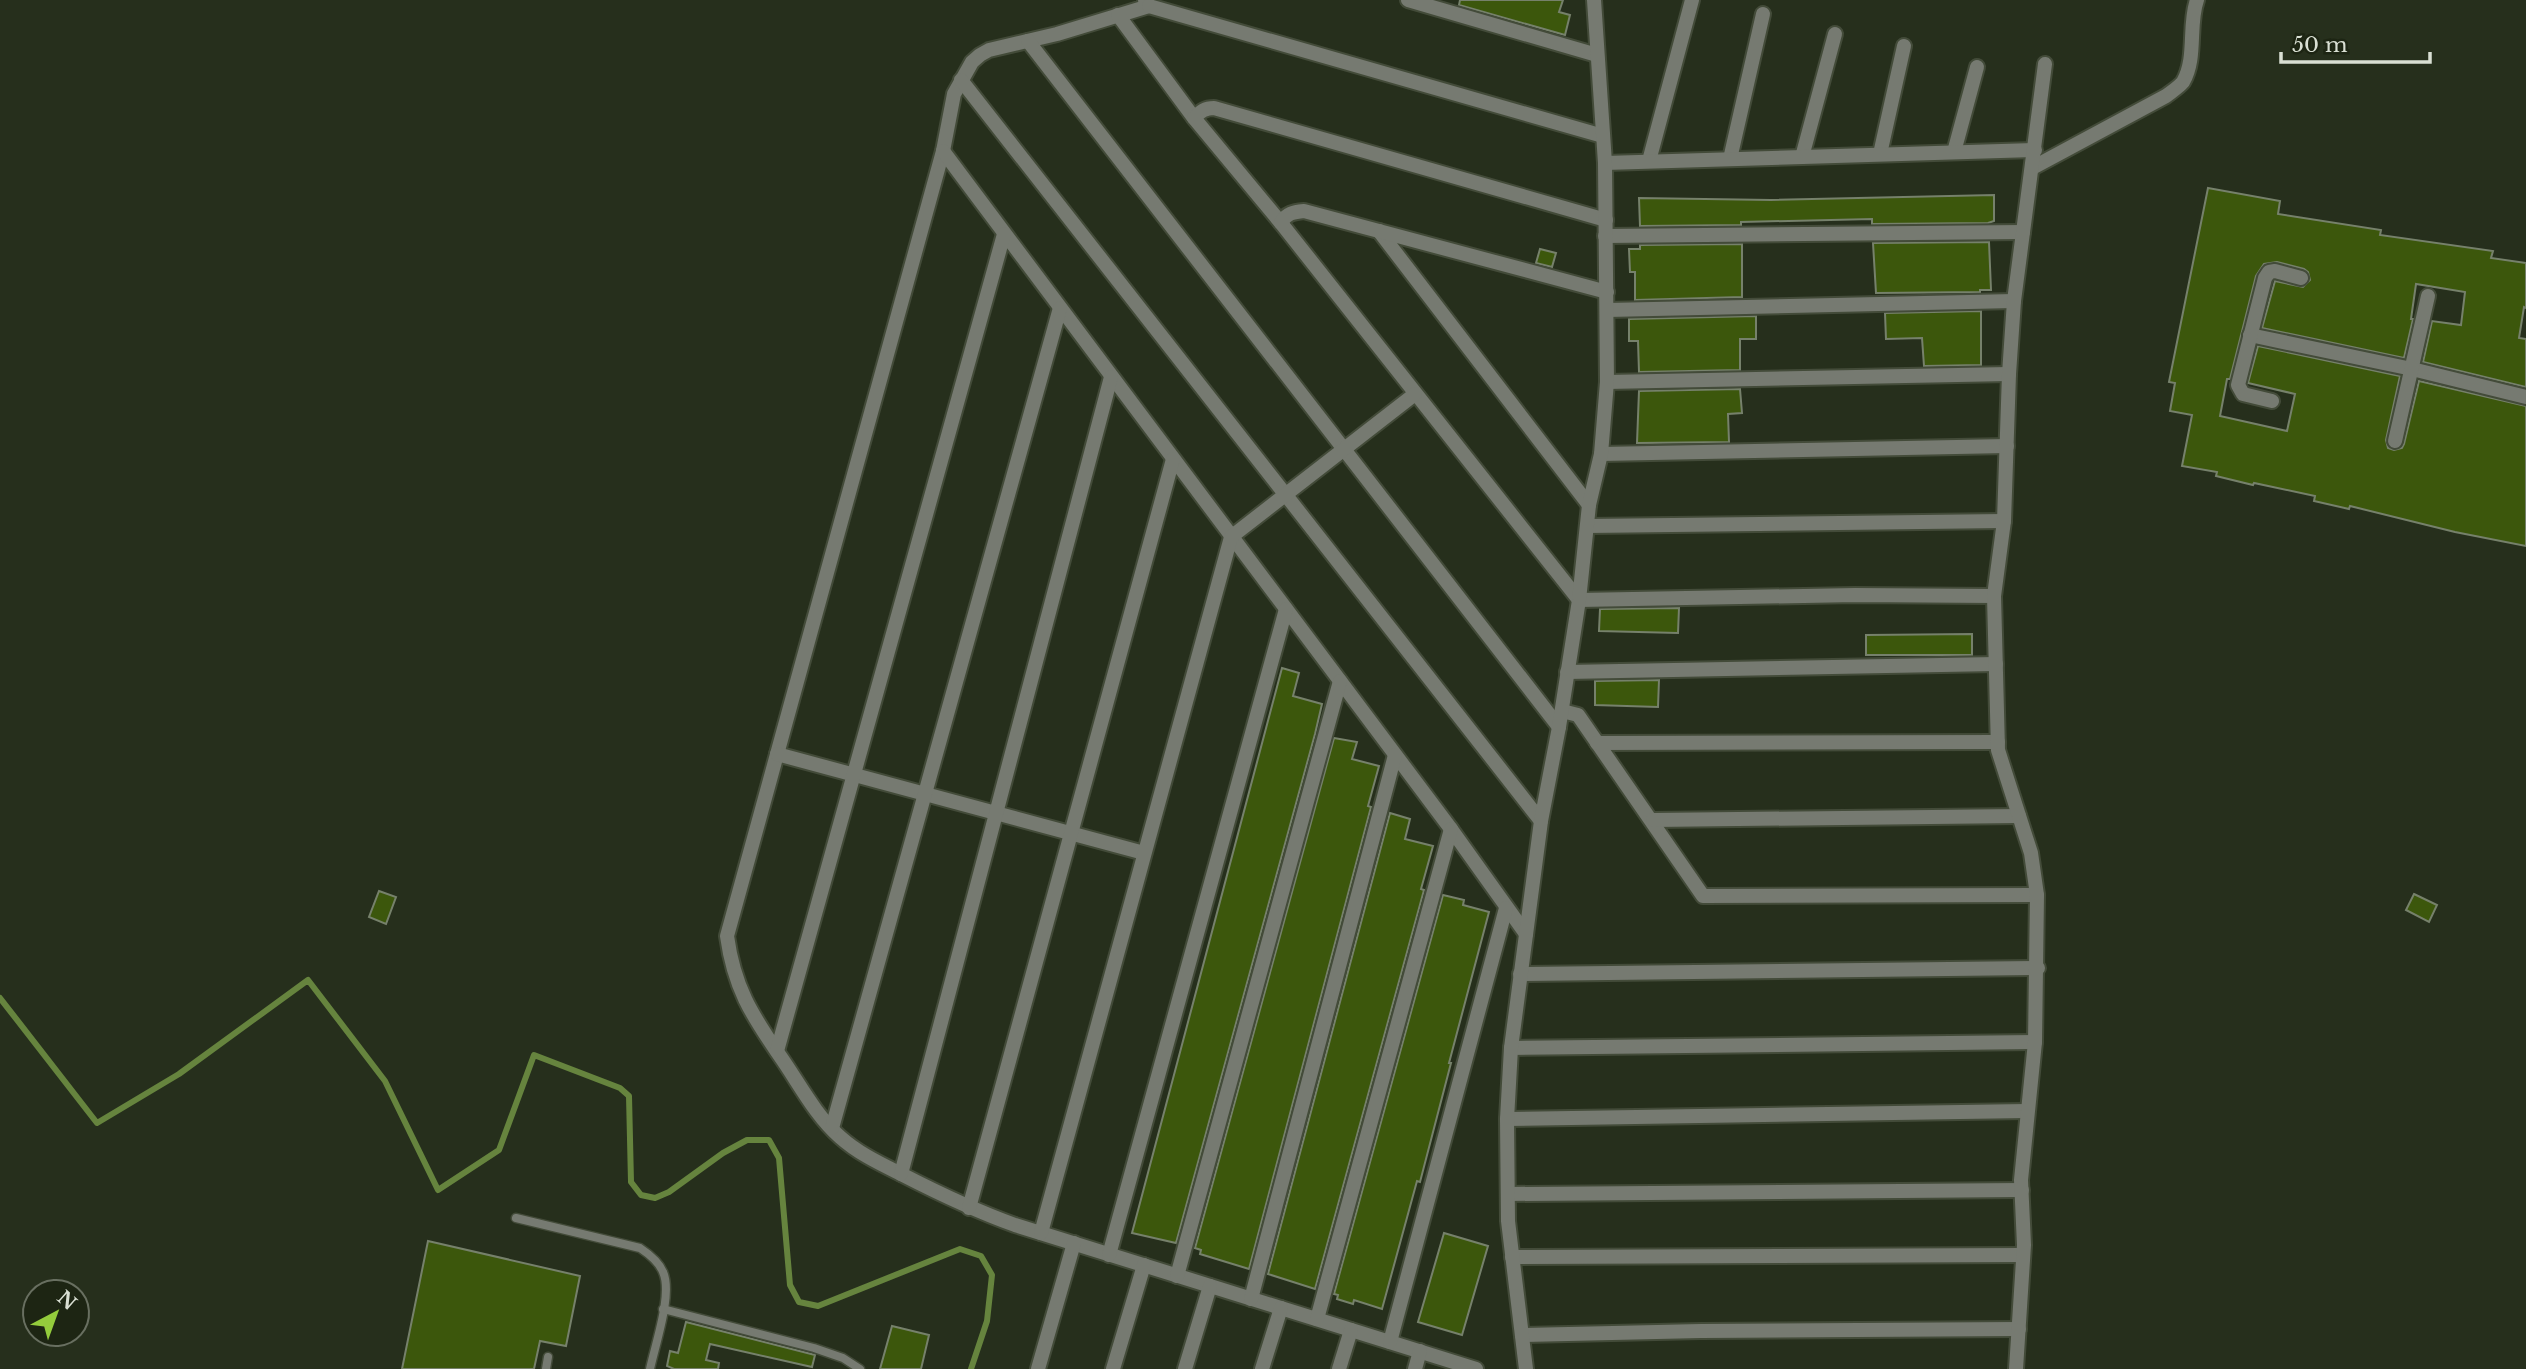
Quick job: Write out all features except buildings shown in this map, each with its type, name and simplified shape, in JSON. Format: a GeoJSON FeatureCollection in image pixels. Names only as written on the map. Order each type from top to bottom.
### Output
{"type":"FeatureCollection","features":[{"type":"Feature","properties":{"kind":"street"},"geometry":{"type":"LineString","coordinates":[[1408,0],[1597,55]]}},
{"type":"Feature","properties":{"kind":"street"},"geometry":{"type":"LineString","coordinates":[[1525,1369],[1512,1257],[1508,1194],[1507,1119],[1511,1048],[1541,821],[1579,600],[1589,505],[1601,454],[1607,382],[1605,163],[1594,0]]}},
{"type":"Feature","properties":{"kind":"street"},"geometry":{"type":"LineString","coordinates":[[1649,161],[1692,0]]}},
{"type":"Feature","properties":{"kind":"street"},"geometry":{"type":"LineString","coordinates":[[2032,168],[2166,96],[2183,82],[2190,56],[2197,0]]}},
{"type":"Feature","properties":{"kind":"street"},"geometry":{"type":"LineString","coordinates":[[1476,1369],[1041,1234],[969,1208],[864,1155],[832,1128],[777,1051],[741,993],[731,966],[727,936],[943,151],[954,94],[972,62],[989,50],[1118,15],[1147,3],[1603,136]]}},
{"type":"Feature","properties":{"kind":"street"},"geometry":{"type":"LineString","coordinates":[[1730,159],[1763,14]]}},
{"type":"Feature","properties":{"kind":"street"},"geometry":{"type":"LineString","coordinates":[[1118,15],[1194,118],[1281,223],[1579,600]]}},
{"type":"Feature","properties":{"kind":"street"},"geometry":{"type":"LineString","coordinates":[[1802,157],[1835,34]]}},
{"type":"Feature","properties":{"kind":"street"},"geometry":{"type":"LineString","coordinates":[[1028,41],[1559,727]]}},
{"type":"Feature","properties":{"kind":"street"},"geometry":{"type":"LineString","coordinates":[[1880,154],[1904,46]]}},
{"type":"Feature","properties":{"kind":"street"},"geometry":{"type":"LineString","coordinates":[[2016,1369],[2023,1255],[2022,1190],[2035,1042],[2037,895],[2031,853],[1998,750],[1994,596],[2004,521],[2014,301],[2045,64]]}},
{"type":"Feature","properties":{"kind":"street"},"geometry":{"type":"LineString","coordinates":[[1954,152],[1977,67]]}},
{"type":"Feature","properties":{"kind":"street"},"geometry":{"type":"LineString","coordinates":[[961,80],[1541,821]]}},
{"type":"Feature","properties":{"kind":"street"},"geometry":{"type":"LineString","coordinates":[[1194,118],[1207,108],[1214,108],[1606,219]]}},
{"type":"Feature","properties":{"kind":"street"},"geometry":{"type":"LineString","coordinates":[[1605,163],[2035,150]]}},
{"type":"Feature","properties":{"kind":"street"},"geometry":{"type":"LineString","coordinates":[[943,151],[1451,829],[1526,934]]}},
{"type":"Feature","properties":{"kind":"street"},"geometry":{"type":"LineString","coordinates":[[1281,223],[1286,216],[1304,211],[1607,292]]}},
{"type":"Feature","properties":{"kind":"street"},"geometry":{"type":"LineString","coordinates":[[1379,232],[1589,505]]}},
{"type":"Feature","properties":{"kind":"street"},"geometry":{"type":"LineString","coordinates":[[1605,236],[2023,232]]}},
{"type":"Feature","properties":{"kind":"street"},"geometry":{"type":"LineString","coordinates":[[777,1051],[1004,234]]}},
{"type":"Feature","properties":{"kind":"street"},"geometry":{"type":"LineString","coordinates":[[2273,401],[2243,394],[2238,385],[2265,278],[2269,272],[2275,271],[2301,278]]}},
{"type":"Feature","properties":{"kind":"street"},"geometry":{"type":"LineString","coordinates":[[2395,441],[2428,296]]}},
{"type":"Feature","properties":{"kind":"street"},"geometry":{"type":"LineString","coordinates":[[1607,310],[2014,301]]}},
{"type":"Feature","properties":{"kind":"street"},"geometry":{"type":"LineString","coordinates":[[832,1128],[1060,308]]}},
{"type":"Feature","properties":{"kind":"street"},"geometry":{"type":"LineString","coordinates":[[2250,335],[2412,369],[2526,397]]}},
{"type":"Feature","properties":{"kind":"street"},"geometry":{"type":"LineString","coordinates":[[1607,382],[2009,374]]}},
{"type":"Feature","properties":{"kind":"street"},"geometry":{"type":"LineString","coordinates":[[901,1174],[1111,377]]}},
{"type":"Feature","properties":{"kind":"street"},"geometry":{"type":"LineString","coordinates":[[1041,1234],[1231,537],[1415,394]]}},
{"type":"Feature","properties":{"kind":"street"},"geometry":{"type":"LineString","coordinates":[[1601,454],[2007,446]]}},
{"type":"Feature","properties":{"kind":"street"},"geometry":{"type":"LineString","coordinates":[[969,1208],[1173,459]]}},
{"type":"Feature","properties":{"kind":"street"},"geometry":{"type":"LineString","coordinates":[[1587,526],[2004,521]]}},
{"type":"Feature","properties":{"kind":"street"},"geometry":{"type":"LineString","coordinates":[[1579,600],[1855,595],[1994,596]]}},
{"type":"Feature","properties":{"kind":"street"},"geometry":{"type":"LineString","coordinates":[[1110,1255],[1286,609]]}},
{"type":"Feature","properties":{"kind":"street"},"geometry":{"type":"LineString","coordinates":[[1567,672],[1996,664]]}},
{"type":"Feature","properties":{"kind":"street"},"geometry":{"type":"LineString","coordinates":[[1177,1276],[1340,681]]}},
{"type":"Feature","properties":{"kind":"street"},"geometry":{"type":"LineString","coordinates":[[1562,711],[1578,715],[1703,896],[2037,895]]}},
{"type":"Feature","properties":{"kind":"street"},"geometry":{"type":"LineString","coordinates":[[1597,743],[1998,742]]}},
{"type":"Feature","properties":{"kind":"street"},"geometry":{"type":"LineString","coordinates":[[777,754],[1144,853]]}},
{"type":"Feature","properties":{"kind":"street"},"geometry":{"type":"LineString","coordinates":[[1251,1298],[1395,755]]}},
{"type":"Feature","properties":{"kind":"street"},"geometry":{"type":"LineString","coordinates":[[1653,820],[2019,816]]}},
{"type":"Feature","properties":{"kind":"street"},"geometry":{"type":"LineString","coordinates":[[1317,1319],[1451,829]]}},
{"type":"Feature","properties":{"kind":"street"},"geometry":{"type":"LineString","coordinates":[[1390,1342],[1506,908]]}},
{"type":"Feature","properties":{"kind":"street"},"geometry":{"type":"LineString","coordinates":[[1520,974],[2038,968]]}},
{"type":"Feature","properties":{"kind":"street"},"geometry":{"type":"LineString","coordinates":[[1511,1048],[2035,1042]]}},
{"type":"Feature","properties":{"kind":"street"},"geometry":{"type":"LineString","coordinates":[[1507,1119],[2027,1111]]}},
{"type":"Feature","properties":{"kind":"street"},"geometry":{"type":"LineString","coordinates":[[1508,1194],[2022,1190]]}},
{"type":"Feature","properties":{"kind":"street"},"geometry":{"type":"LineString","coordinates":[[1038,1369],[1074,1243]]}},
{"type":"Feature","properties":{"kind":"street"},"geometry":{"type":"LineString","coordinates":[[1512,1257],[2023,1255]]}},
{"type":"Feature","properties":{"kind":"street"},"geometry":{"type":"LineString","coordinates":[[1113,1369],[1144,1265]]}},
{"type":"Feature","properties":{"kind":"street"},"geometry":{"type":"LineString","coordinates":[[1185,1369],[1210,1286]]}},
{"type":"Feature","properties":{"kind":"street"},"geometry":{"type":"LineString","coordinates":[[1262,1369],[1281,1308]]}},
{"type":"Feature","properties":{"kind":"street"},"geometry":{"type":"LineString","coordinates":[[1522,1335],[2019,1329]]}},
{"type":"Feature","properties":{"kind":"street"},"geometry":{"type":"LineString","coordinates":[[1339,1369],[1351,1330]]}},
{"type":"Feature","properties":{"kind":"street"},"geometry":{"type":"LineString","coordinates":[[1415,1369],[1420,1351]]}},
{"type":"Feature","properties":{"kind":"lane"},"geometry":{"type":"LineString","coordinates":[[516,1218],[640,1248],[663,1270],[668,1286],[650,1369]]}},
{"type":"Feature","properties":{"kind":"lane"},"geometry":{"type":"LineString","coordinates":[[663,1309],[814,1348],[843,1358],[860,1369]]}},
{"type":"Feature","properties":{"kind":"lane"},"geometry":{"type":"LineString","coordinates":[[545,1369],[548,1357]]}},
{"type":"Feature","properties":{"kind":"waterway"},"geometry":{"type":"LineString","coordinates":[[0,998],[97,1123],[179,1074],[308,980],[385,1081],[438,1190],[499,1150],[534,1055],[620,1088],[629,1096],[631,1182],[641,1195],[655,1198],[669,1192],[723,1153],[747,1140],[769,1140],[779,1158],[790,1285],[799,1302],[818,1306],[960,1249],[981,1256],[992,1275],[987,1321],[971,1369]]}}]}
